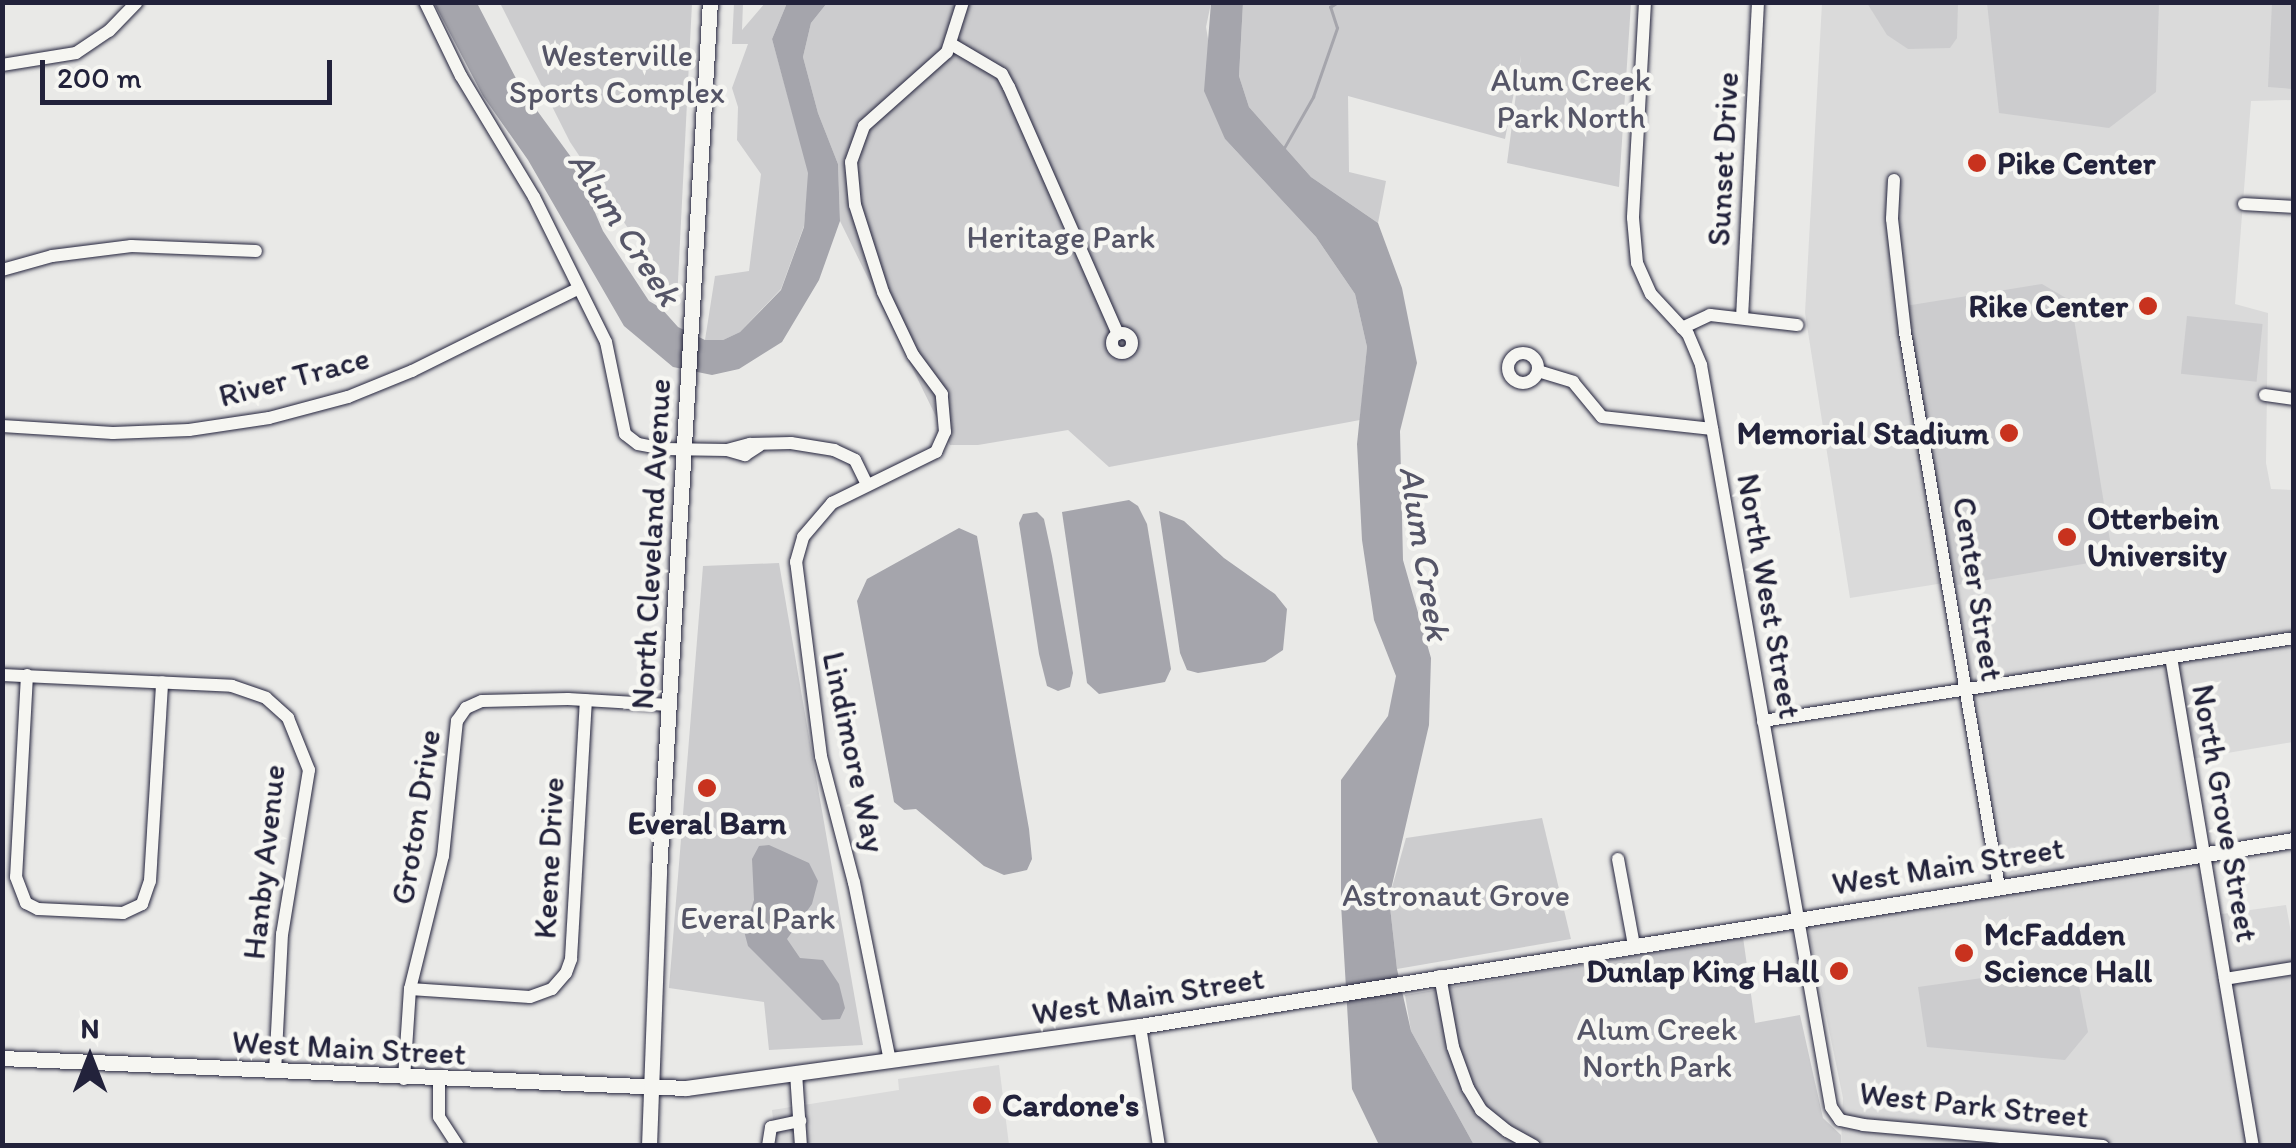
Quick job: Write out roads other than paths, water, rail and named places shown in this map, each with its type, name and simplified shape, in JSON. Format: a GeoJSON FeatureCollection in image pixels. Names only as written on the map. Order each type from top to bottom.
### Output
{"type":"FeatureCollection","features":[{"type":"Feature","properties":{"kind":"main road","name":"North Cleveland Avenue"},"geometry":{"type":"LineString","coordinates":[[648,1146],[710,2]]}},
{"type":"Feature","properties":{"kind":"main road","name":"West Main Street"},"geometry":{"type":"LineString","coordinates":[[2,1058],[650,1089],[1140,1026],[2294,840]]}},
{"type":"Feature","properties":{"kind":"street"},"geometry":{"type":"LineString","coordinates":[[2,66],[76,53],[109,31],[137,2]]}},
{"type":"Feature","properties":{"kind":"street"},"geometry":{"type":"LineString","coordinates":[[424,2],[579,288],[612,359],[622,429],[638,444],[684,450],[801,444],[846,454],[855,460],[868,485]]}},
{"type":"Feature","properties":{"kind":"street"},"geometry":{"type":"LineString","coordinates":[[963,2],[951,44],[1002,74],[1010,87],[1118,334]]}},
{"type":"Feature","properties":{"kind":"street","name":"North West Street"},"geometry":{"type":"LineString","coordinates":[[1645,2],[1634,236],[1646,284],[1682,328],[1701,365],[1828,1095],[1840,1120]]}},
{"type":"Feature","properties":{"kind":"street","name":"Sunset Drive"},"geometry":{"type":"LineString","coordinates":[[1742,318],[1758,2]]}},
{"type":"Feature","properties":{"kind":"street","name":"Lindimore Way"},"geometry":{"type":"LineString","coordinates":[[890,1061],[854,883],[821,756],[796,588],[796,562],[813,522],[832,503],[936,452],[946,417],[942,394],[912,355],[883,292],[854,205],[851,162],[864,126],[938,63],[951,44]]}},
{"type":"Feature","properties":{"kind":"street","name":"Center Street"},"geometry":{"type":"LineString","coordinates":[[1894,180],[1892,219],[1905,332],[2000,886]]}},
{"type":"Feature","properties":{"kind":"street"},"geometry":{"type":"LineString","coordinates":[[2244,204],[2294,207]]}},
{"type":"Feature","properties":{"kind":"street"},"geometry":{"type":"LineString","coordinates":[[2,270],[52,256],[131,246],[256,251]]}},
{"type":"Feature","properties":{"kind":"street","name":"River Trace"},"geometry":{"type":"LineString","coordinates":[[2,426],[113,432],[189,430],[269,418],[348,397],[412,372],[579,288]]}},
{"type":"Feature","properties":{"kind":"street"},"geometry":{"type":"LineString","coordinates":[[1682,328],[1702,316],[1797,325]]}},
{"type":"Feature","properties":{"kind":"street"},"geometry":{"type":"LineString","coordinates":[[1538,372],[1573,382],[1602,417],[1712,428]]}},
{"type":"Feature","properties":{"kind":"street"},"geometry":{"type":"LineString","coordinates":[[2265,395],[2294,399]]}},
{"type":"Feature","properties":{"kind":"street"},"geometry":{"type":"LineString","coordinates":[[1763,721],[2294,638]]}},
{"type":"Feature","properties":{"kind":"street","name":"North Grove Street"},"geometry":{"type":"LineString","coordinates":[[2171,657],[2253,1146]]}},
{"type":"Feature","properties":{"kind":"street","name":"Hanby Avenue"},"geometry":{"type":"LineString","coordinates":[[2,675],[248,690],[280,708],[299,738],[308,770],[282,934],[275,1072]]}},
{"type":"Feature","properties":{"kind":"street"},"geometry":{"type":"LineString","coordinates":[[27,675],[18,891],[38,909],[134,911],[147,895],[162,682]]}},
{"type":"Feature","properties":{"kind":"street","name":"Keene Drive"},"geometry":{"type":"LineString","coordinates":[[410,988],[530,997],[552,989],[566,973],[571,959],[586,700]]}},
{"type":"Feature","properties":{"kind":"street","name":"Groton Drive"},"geometry":{"type":"LineString","coordinates":[[404,1078],[410,988],[443,856],[457,721],[466,708],[482,701],[669,704]]}},
{"type":"Feature","properties":{"kind":"street"},"geometry":{"type":"LineString","coordinates":[[1618,859],[1634,945]]}},
{"type":"Feature","properties":{"kind":"street"},"geometry":{"type":"LineString","coordinates":[[2225,979],[2294,968]]}},
{"type":"Feature","properties":{"kind":"street"},"geometry":{"type":"LineString","coordinates":[[1432,978],[1468,1088],[1482,1110],[1506,1132],[1534,1146]]}},
{"type":"Feature","properties":{"kind":"street"},"geometry":{"type":"LineString","coordinates":[[1140,1026],[1158,1146]]}},
{"type":"Feature","properties":{"kind":"street"},"geometry":{"type":"LineString","coordinates":[[796,1073],[801,1146]]}},
{"type":"Feature","properties":{"kind":"street"},"geometry":{"type":"LineString","coordinates":[[440,1080],[440,1118],[458,1146]]}},
{"type":"Feature","properties":{"kind":"street","name":"West Park Street"},"geometry":{"type":"LineString","coordinates":[[1840,1120],[2103,1146]]}},
{"type":"Feature","properties":{"kind":"street"},"geometry":{"type":"LineString","coordinates":[[768,1146],[771,1127],[800,1121]]}},
{"type":"Feature","properties":{"kind":"waterway"},"geometry":{"type":"LineString","coordinates":[[1284,148],[1313,97],[1337,28],[1330,7],[1338,2]]}},
{"type":"Feature","properties":{"kind":"place","name":"Pike Center"},"geometry":{"type":"Point","coordinates":[1977,163]}},
{"type":"Feature","properties":{"kind":"place","name":"Rike Center"},"geometry":{"type":"Point","coordinates":[2148,306]}},
{"type":"Feature","properties":{"kind":"place","name":"Memorial Stadium"},"geometry":{"type":"Point","coordinates":[2009,433]}},
{"type":"Feature","properties":{"kind":"place","name":"Otterbein University"},"geometry":{"type":"Point","coordinates":[2067,537]}},
{"type":"Feature","properties":{"kind":"place","name":"Everal Barn"},"geometry":{"type":"Point","coordinates":[707,788]}},
{"type":"Feature","properties":{"kind":"place","name":"McFadden Science Hall"},"geometry":{"type":"Point","coordinates":[1964,953]}},
{"type":"Feature","properties":{"kind":"place","name":"Dunlap King Hall"},"geometry":{"type":"Point","coordinates":[1839,971]}},
{"type":"Feature","properties":{"kind":"place","name":"Cardone's"},"geometry":{"type":"Point","coordinates":[982,1105]}},
{"type":"Feature","properties":{"kind":"park label","name":"Westerville Sports Complex"},"geometry":{"type":"Point","coordinates":[617,74]}},
{"type":"Feature","properties":{"kind":"park label","name":"Alum Creek Park North"},"geometry":{"type":"Point","coordinates":[1571,100]}},
{"type":"Feature","properties":{"kind":"park label","name":"Heritage Park"},"geometry":{"type":"Point","coordinates":[1061,237]}},
{"type":"Feature","properties":{"kind":"park label","name":"Astronaut Grove"},"geometry":{"type":"Point","coordinates":[1456,895]}},
{"type":"Feature","properties":{"kind":"park label","name":"Everal Park"},"geometry":{"type":"Point","coordinates":[758,918]}},
{"type":"Feature","properties":{"kind":"park label","name":"Alum Creek North Park"},"geometry":{"type":"Point","coordinates":[1657,1048]}},
{"type":"Feature","properties":{"kind":"water label","name":"Alum Creek"},"geometry":{"type":"Point","coordinates":[625,228]}},
{"type":"Feature","properties":{"kind":"water label","name":"Alum Creek"},"geometry":{"type":"Point","coordinates":[1425,553]}}]}
